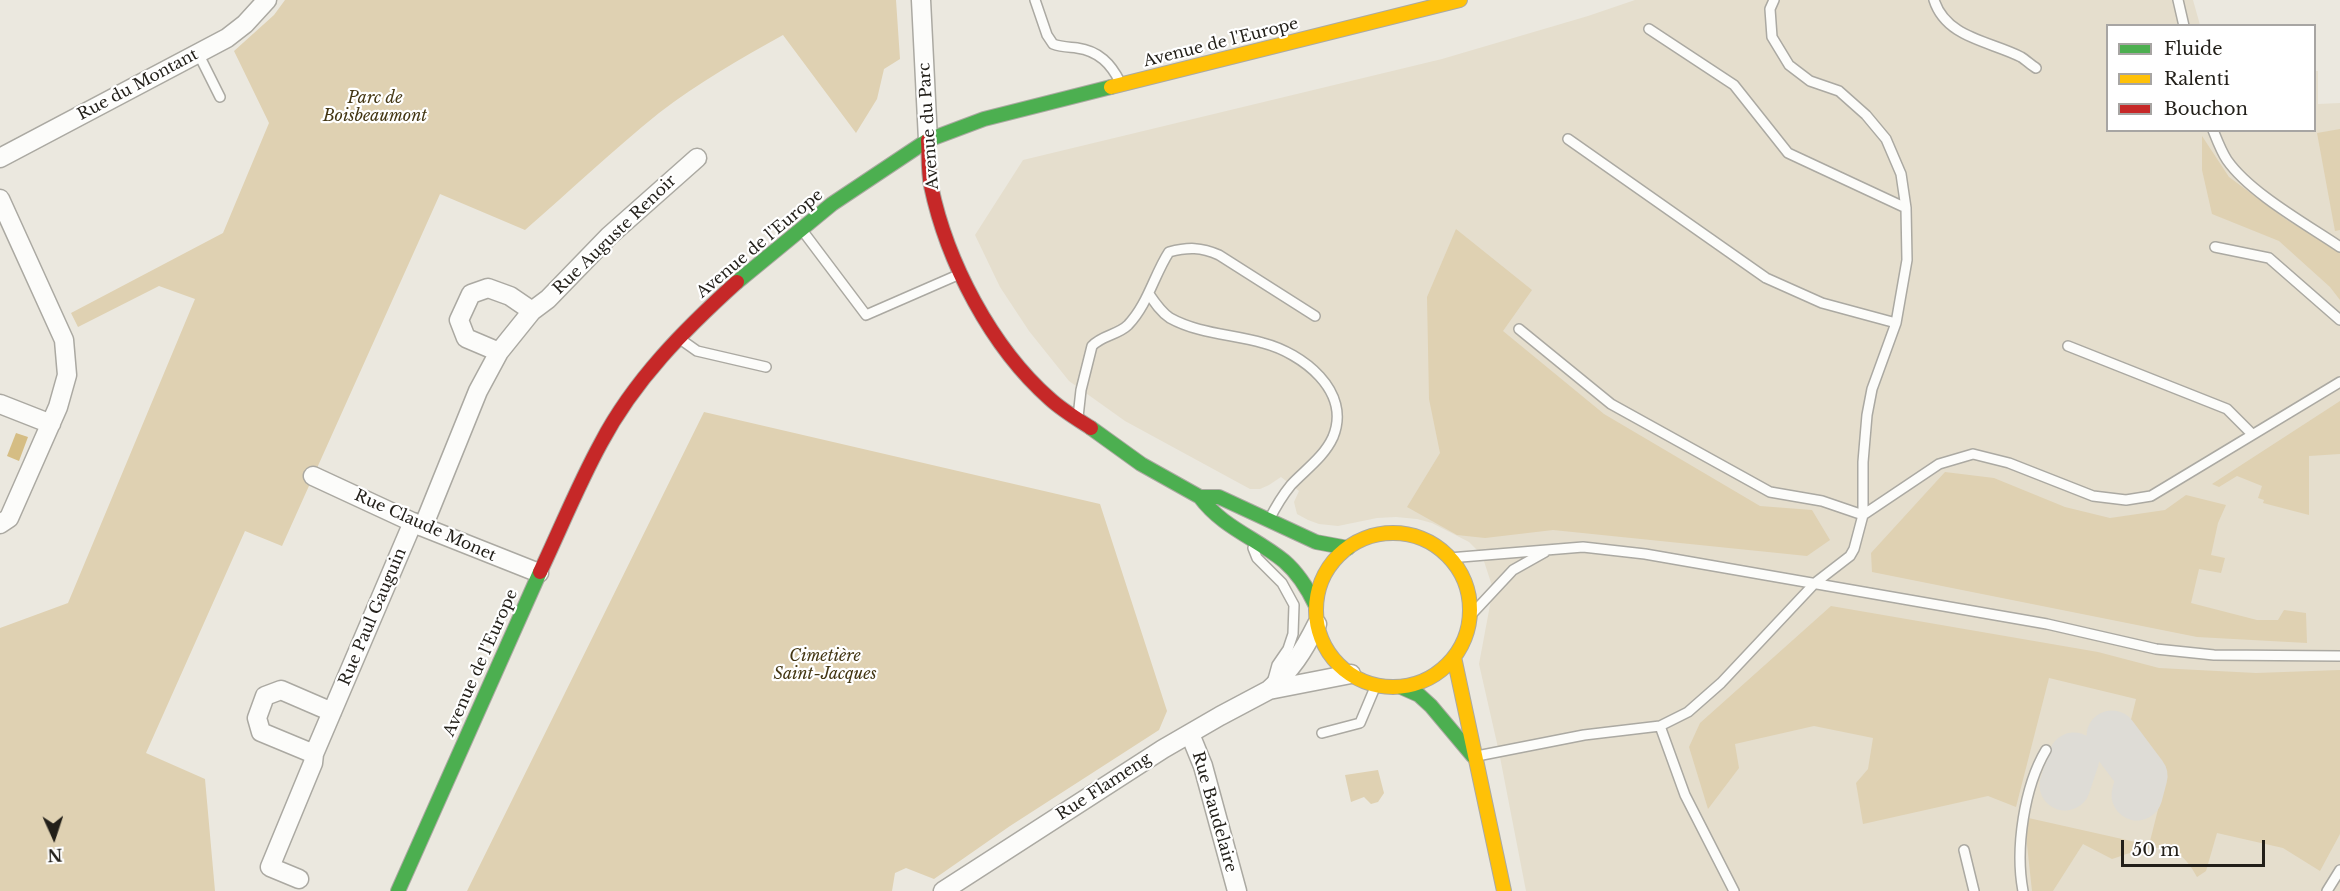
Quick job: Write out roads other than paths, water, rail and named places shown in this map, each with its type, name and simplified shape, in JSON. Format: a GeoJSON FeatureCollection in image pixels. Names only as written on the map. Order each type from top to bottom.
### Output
{"type":"FeatureCollection","features":[{"type":"Feature","properties":{"kind":"main road","name":"Avenue de l'Europe"},"geometry":{"type":"LineString","coordinates":[[398,891],[539,573],[601,442],[642,381],[678,337],[736,282],[844,195],[928,140],[984,119],[1432,3],[1460,0]]}},
{"type":"Feature","properties":{"kind":"main road","name":"Avenue du Parc"},"geometry":{"type":"LineString","coordinates":[[928,140],[931,184],[947,243],[961,273],[989,326],[1018,365],[1050,399],[1142,464],[1200,497],[1219,497],[1316,542],[1348,548]]}},
{"type":"Feature","properties":{"kind":"main road","name":"Avenue du Parc"},"geometry":{"type":"LineString","coordinates":[[1200,497],[1208,511],[1284,562],[1309,589],[1316,606]]}},
{"type":"Feature","properties":{"kind":"main road"},"geometry":{"type":"LineString","coordinates":[[1400,534],[1422,539],[1449,558],[1465,585],[1470,616],[1467,631],[1454,657],[1439,672],[1421,682],[1401,687],[1376,685],[1351,674],[1329,653],[1317,624],[1318,594],[1326,574],[1348,548],[1378,535],[1400,534]]}},
{"type":"Feature","properties":{"kind":"main road"},"geometry":{"type":"LineString","coordinates":[[1454,657],[1473,757],[1504,891]]}},
{"type":"Feature","properties":{"kind":"main road"},"geometry":{"type":"LineString","coordinates":[[1401,687],[1419,695],[1431,706],[1473,757]]}},
{"type":"Feature","properties":{"kind":"street","name":"Rue du Montant"},"geometry":{"type":"LineString","coordinates":[[0,158],[228,38],[245,24],[267,0]]}},
{"type":"Feature","properties":{"kind":"street","name":"Avenue du Parc"},"geometry":{"type":"LineString","coordinates":[[921,0],[928,140]]}},
{"type":"Feature","properties":{"kind":"street","name":"Rue Auguste Renoir"},"geometry":{"type":"LineString","coordinates":[[418,524],[478,391],[499,352],[532,311],[548,299],[609,236],[697,158]]}},
{"type":"Feature","properties":{"kind":"street"},"geometry":{"type":"LineString","coordinates":[[0,199],[64,340],[67,375],[51,424],[9,518],[0,524]]}},
{"type":"Feature","properties":{"kind":"street"},"geometry":{"type":"LineString","coordinates":[[499,352],[466,338],[459,320],[471,294],[488,288],[510,296],[532,311]]}},
{"type":"Feature","properties":{"kind":"street"},"geometry":{"type":"LineString","coordinates":[[0,404],[51,424]]}},
{"type":"Feature","properties":{"kind":"street","name":"Rue Claude Monet"},"geometry":{"type":"LineString","coordinates":[[313,476],[418,524],[539,573]]}},
{"type":"Feature","properties":{"kind":"street","name":"Rue Paul Gauguin"},"geometry":{"type":"LineString","coordinates":[[299,879],[270,867],[332,712],[418,524]]}},
{"type":"Feature","properties":{"kind":"street","name":"Rue Flameng"},"geometry":{"type":"LineString","coordinates":[[943,891],[1153,755],[1269,690],[1290,671],[1317,624]]}},
{"type":"Feature","properties":{"kind":"street","name":"Rue Flameng"},"geometry":{"type":"LineString","coordinates":[[1269,690],[1351,674]]}},
{"type":"Feature","properties":{"kind":"street"},"geometry":{"type":"LineString","coordinates":[[314,754],[261,732],[257,718],[265,696],[281,690],[332,712]]}},
{"type":"Feature","properties":{"kind":"street","name":"Rue Baudelaire"},"geometry":{"type":"LineString","coordinates":[[1190,734],[1203,766],[1237,891]]}},
{"type":"Feature","properties":{"kind":"lane"},"geometry":{"type":"LineString","coordinates":[[1035,0],[1047,35],[1053,44],[1080,48],[1099,56],[1112,66],[1121,84]]}},
{"type":"Feature","properties":{"kind":"lane"},"geometry":{"type":"LineString","coordinates":[[1473,757],[1584,735],[1660,726],[1688,712],[1815,583],[1850,556],[1854,549],[1863,516],[1863,462],[1867,415],[1872,389],[1896,323],[1907,260],[1906,208],[1901,174],[1886,140],[1866,115],[1839,91],[1810,81],[1789,65],[1772,37],[1770,9],[1774,0]]}},
{"type":"Feature","properties":{"kind":"lane"},"geometry":{"type":"LineString","coordinates":[[1934,0],[1938,12],[1951,27],[1979,41],[2021,57],[2036,68]]}},
{"type":"Feature","properties":{"kind":"lane"},"geometry":{"type":"LineString","coordinates":[[2178,0],[2184,24]]}},
{"type":"Feature","properties":{"kind":"lane"},"geometry":{"type":"LineString","coordinates":[[1649,29],[1734,85],[1788,153],[1906,208]]}},
{"type":"Feature","properties":{"kind":"lane"},"geometry":{"type":"LineString","coordinates":[[198,53],[220,97]]}},
{"type":"Feature","properties":{"kind":"lane"},"geometry":{"type":"LineString","coordinates":[[2214,132],[2227,160],[2245,179],[2284,210],[2340,247]]}},
{"type":"Feature","properties":{"kind":"lane"},"geometry":{"type":"LineString","coordinates":[[1568,139],[1766,278],[1822,303],[1896,323]]}},
{"type":"Feature","properties":{"kind":"lane"},"geometry":{"type":"LineString","coordinates":[[800,229],[866,315],[961,273]]}},
{"type":"Feature","properties":{"kind":"lane"},"geometry":{"type":"LineString","coordinates":[[2215,247],[2269,258],[2340,320]]}},
{"type":"Feature","properties":{"kind":"lane"},"geometry":{"type":"LineString","coordinates":[[1078,420],[1081,390],[1092,346],[1097,341],[1127,326],[1146,298],[1169,252],[1186,248],[1203,248],[1219,255],[1315,315]]}},
{"type":"Feature","properties":{"kind":"lane"},"geometry":{"type":"LineString","coordinates":[[1146,298],[1169,317],[1193,328],[1265,343],[1289,354],[1326,383],[1333,394],[1338,420],[1332,438],[1323,453],[1278,502],[1268,521]]}},
{"type":"Feature","properties":{"kind":"lane"},"geometry":{"type":"LineString","coordinates":[[1519,329],[1611,404],[1770,492],[1822,501],[1863,516]]}},
{"type":"Feature","properties":{"kind":"lane"},"geometry":{"type":"LineString","coordinates":[[678,337],[697,351],[766,367]]}},
{"type":"Feature","properties":{"kind":"lane"},"geometry":{"type":"LineString","coordinates":[[2068,346],[2227,409],[2252,434]]}},
{"type":"Feature","properties":{"kind":"lane"},"geometry":{"type":"LineString","coordinates":[[1863,516],[1939,464],[1973,454],[2009,463],[2093,496],[2126,500],[2151,496],[2340,382]]}},
{"type":"Feature","properties":{"kind":"lane"},"geometry":{"type":"LineString","coordinates":[[1249,538],[1257,558],[1282,583],[1294,605],[1293,634],[1288,649],[1277,665],[1269,690]]}},
{"type":"Feature","properties":{"kind":"lane"},"geometry":{"type":"LineString","coordinates":[[1449,558],[1583,547],[1645,554],[1815,583],[2047,624],[2156,648],[2214,655],[2340,656]]}},
{"type":"Feature","properties":{"kind":"lane"},"geometry":{"type":"LineString","coordinates":[[1470,616],[1513,570],[1547,551]]}},
{"type":"Feature","properties":{"kind":"lane"},"geometry":{"type":"LineString","coordinates":[[1322,733],[1360,723],[1376,685]]}},
{"type":"Feature","properties":{"kind":"lane"},"geometry":{"type":"LineString","coordinates":[[1660,726],[1685,795],[1734,891]]}},
{"type":"Feature","properties":{"kind":"lane"},"geometry":{"type":"LineString","coordinates":[[2023,891],[2019,855],[2021,830],[2037,765],[2046,750]]}},
{"type":"Feature","properties":{"kind":"lane"},"geometry":{"type":"LineString","coordinates":[[1964,850],[1974,891]]}},
{"type":"Feature","properties":{"kind":"lane"},"geometry":{"type":"LineString","coordinates":[[2327,891],[2340,870]]}},
{"type":"Feature","properties":{"kind":"park label","name":"Parc de Boisbeaumont"},"geometry":{"type":"Point","coordinates":[375,107]}},
{"type":"Feature","properties":{"kind":"park label","name":"Cimetière Saint-Jacques"},"geometry":{"type":"Point","coordinates":[825,665]}}]}
